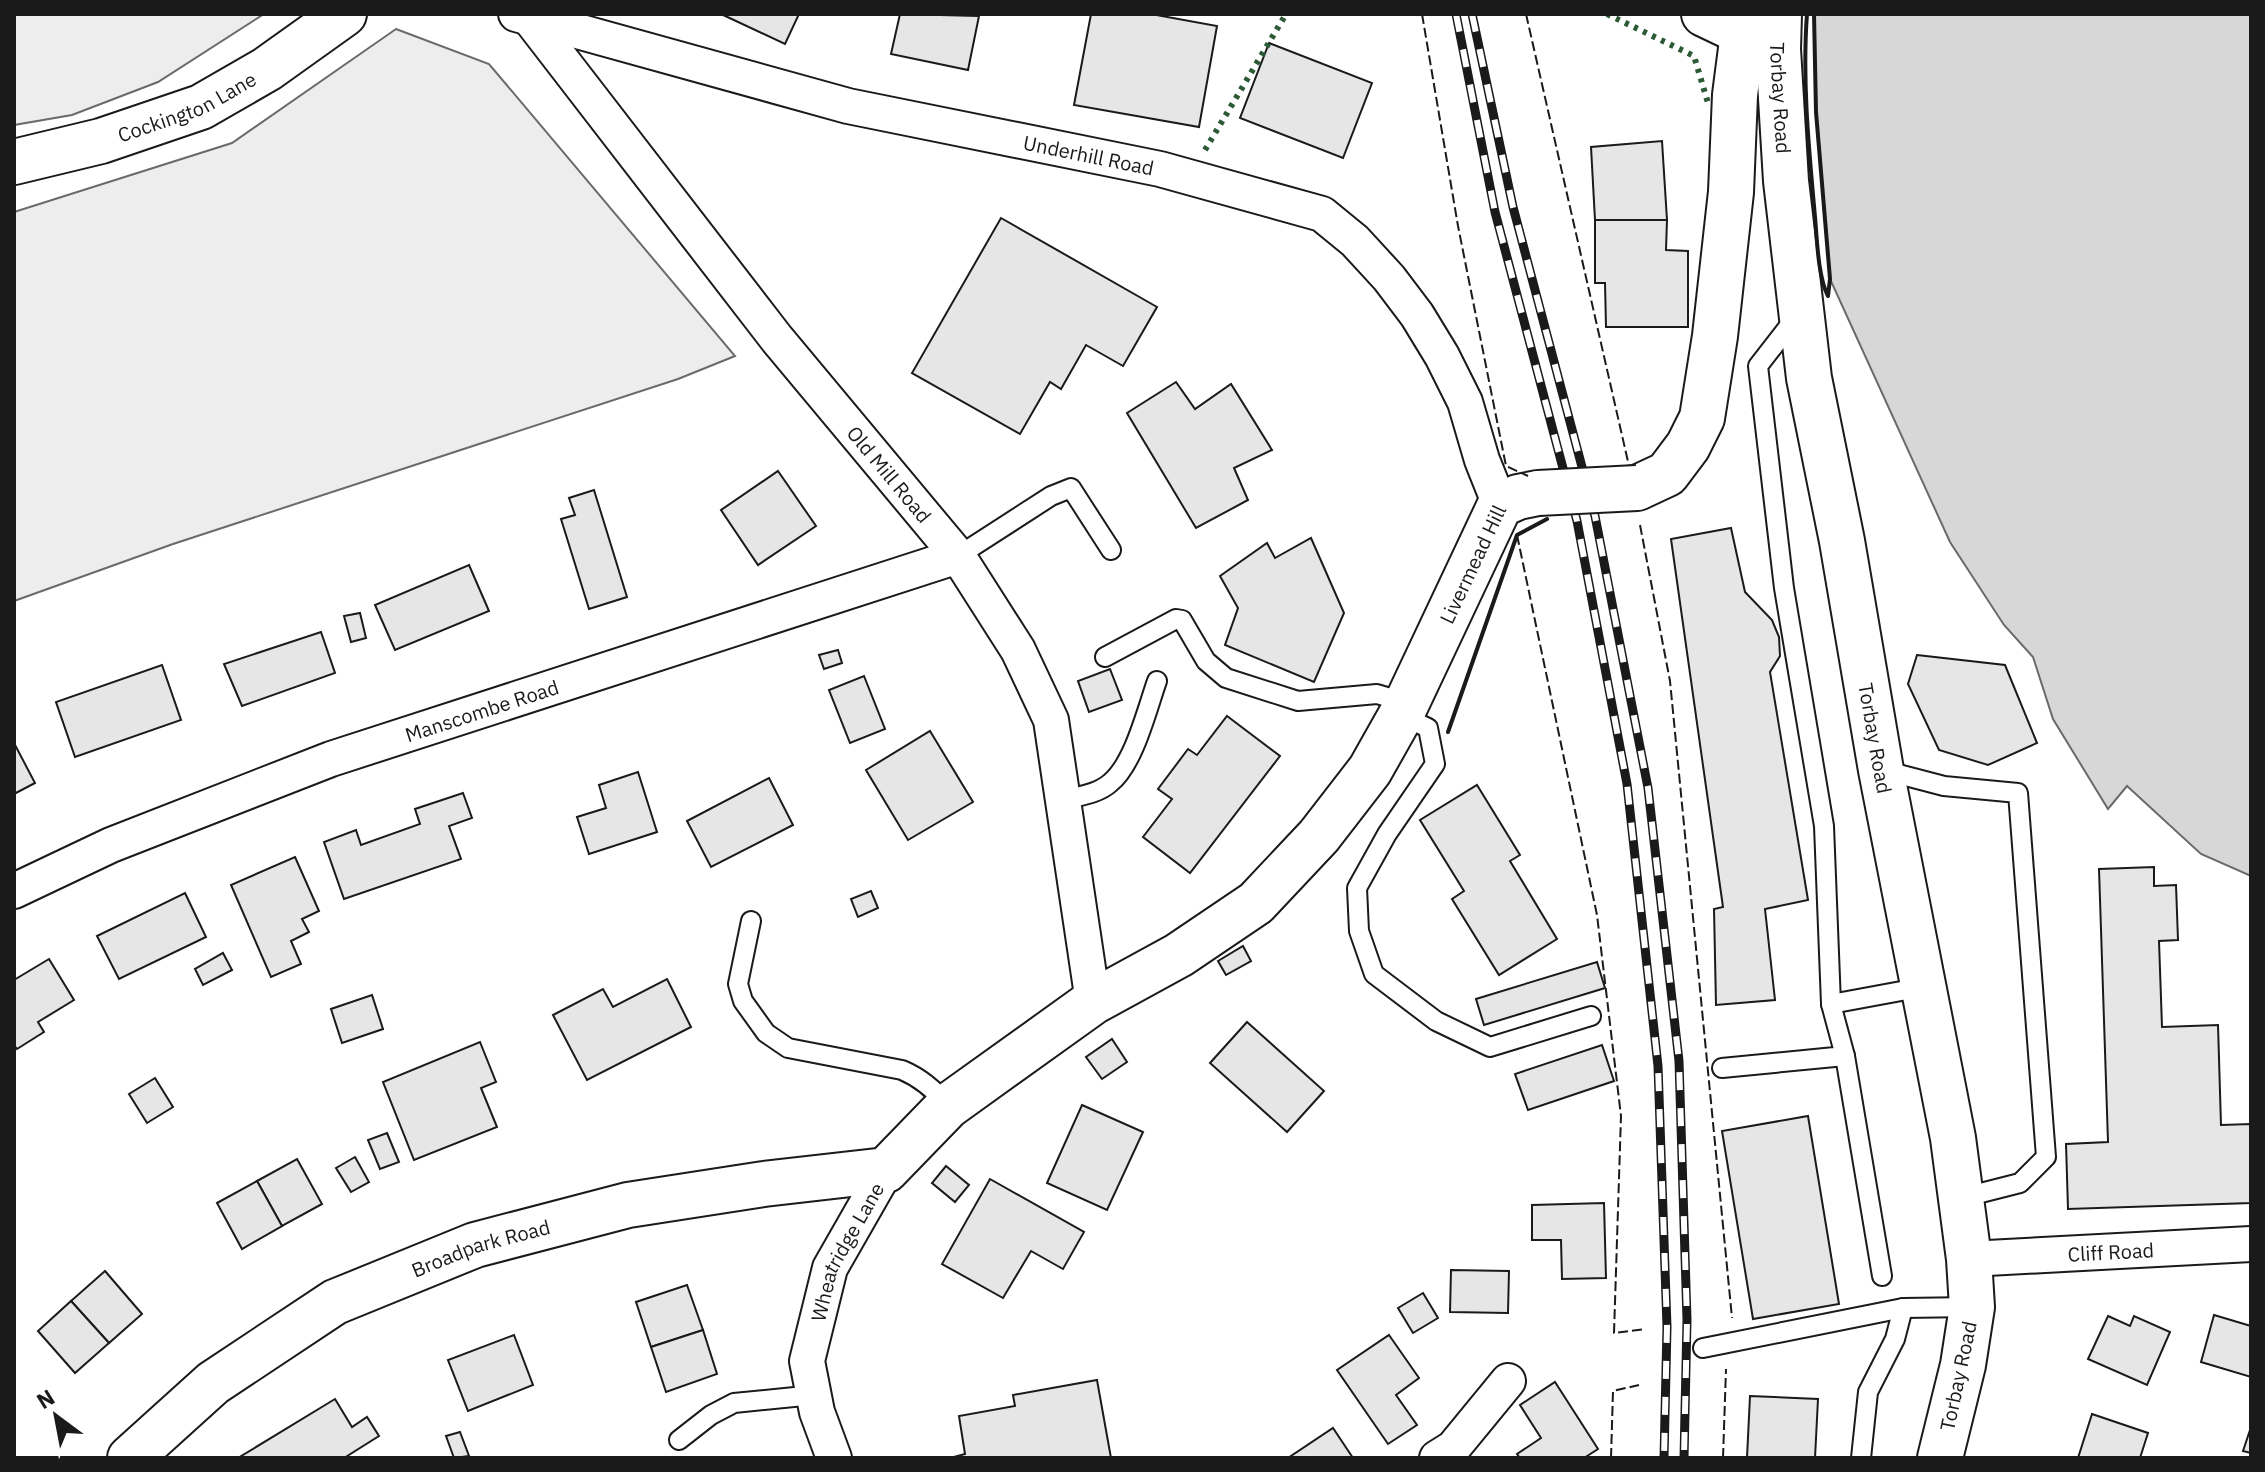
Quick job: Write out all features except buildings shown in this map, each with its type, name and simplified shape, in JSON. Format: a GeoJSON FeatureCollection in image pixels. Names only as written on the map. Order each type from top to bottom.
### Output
{"type":"FeatureCollection","features":[{"type":"Feature","properties":{"kind":"street","name":"Cockington Lane"},"geometry":{"type":"LineString","coordinates":[[14,162],[101,141],[201,107],[267,69],[344,14]]}},
{"type":"Feature","properties":{"kind":"street"},"geometry":{"type":"LineString","coordinates":[[1519,499],[1637,488],[1667,474],[1688,446],[1702,418],[1715,336],[1731,192],[1735,95],[1767,32],[1704,14]]}},
{"type":"Feature","properties":{"kind":"street","name":"Underhill Road"},"geometry":{"type":"LineString","coordinates":[[523,17],[848,106],[1160,169],[1322,214],[1355,241],[1389,278],[1430,336],[1465,402],[1482,460],[1519,499]]}},
{"type":"Feature","properties":{"kind":"street","name":"Old Mill Road"},"geometry":{"type":"LineString","coordinates":[[523,17],[777,339],[958,556],[1018,650],[1051,720],[1093,1002]]}},
{"type":"Feature","properties":{"kind":"street","name":"Torbay Road"},"geometry":{"type":"LineString","coordinates":[[1767,32],[1809,378],[1953,1138],[1969,1259],[1972,1307],[1963,1365],[1940,1458]]}},
{"type":"Feature","properties":{"kind":"street","name":"Livermead Hill"},"geometry":{"type":"LineString","coordinates":[[1093,1002],[1179,955],[1256,903],[1319,836],[1370,770],[1519,499]]}},
{"type":"Feature","properties":{"kind":"street","name":"Manscombe Road"},"geometry":{"type":"LineString","coordinates":[[14,891],[111,845],[331,759],[958,556]]}},
{"type":"Feature","properties":{"kind":"street","name":"Wheatridge Lane"},"geometry":{"type":"LineString","coordinates":[[834,1458],[817,1412],[807,1361],[830,1268],[886,1170],[948,1106],[1093,1002]]}},
{"type":"Feature","properties":{"kind":"street","name":"Broadpark Road"},"geometry":{"type":"LineString","coordinates":[[130,1458],[213,1383],[335,1302],[475,1245],[628,1205],[764,1184],[886,1170]]}},
{"type":"Feature","properties":{"kind":"street","name":"Cliff Road"},"geometry":{"type":"LineString","coordinates":[[1969,1259],[2251,1244]]}},
{"type":"Feature","properties":{"kind":"street"},"geometry":{"type":"LineString","coordinates":[[1437,1458],[1453,1448],[1508,1381]]}},
{"type":"Feature","properties":{"kind":"lane"},"geometry":{"type":"LineString","coordinates":[[1801,312],[1758,366],[1784,588],[1824,826],[1831,1004],[1845,1056],[1882,1276]]}},
{"type":"Feature","properties":{"kind":"lane"},"geometry":{"type":"LineString","coordinates":[[958,556],[1051,496],[1071,488],[1111,550]]}},
{"type":"Feature","properties":{"kind":"lane"},"geometry":{"type":"LineString","coordinates":[[1105,657],[1176,619],[1182,620],[1206,661],[1226,678],[1298,701],[1377,694],[1404,709],[1428,728],[1435,764],[1387,834],[1357,888],[1359,931],[1374,974],[1436,1021],[1490,1047],[1591,1016]]}},
{"type":"Feature","properties":{"kind":"lane"},"geometry":{"type":"LineString","coordinates":[[1063,800],[1098,791],[1111,783],[1125,765],[1157,681]]}},
{"type":"Feature","properties":{"kind":"lane"},"geometry":{"type":"LineString","coordinates":[[1881,770],[1944,786],[2018,793],[2046,1157],[2020,1183],[1961,1198]]}},
{"type":"Feature","properties":{"kind":"lane"},"geometry":{"type":"LineString","coordinates":[[751,921],[738,984],[743,1001],[766,1033],[788,1048],[902,1070],[917,1076],[948,1106]]}},
{"type":"Feature","properties":{"kind":"lane"},"geometry":{"type":"LineString","coordinates":[[1831,1004],[1923,987]]}},
{"type":"Feature","properties":{"kind":"lane"},"geometry":{"type":"LineString","coordinates":[[1722,1068],[1845,1056]]}},
{"type":"Feature","properties":{"kind":"lane"},"geometry":{"type":"LineString","coordinates":[[1703,1348],[1903,1308],[1972,1307]]}},
{"type":"Feature","properties":{"kind":"lane"},"geometry":{"type":"LineString","coordinates":[[1861,1458],[1868,1392],[1895,1339],[1903,1308]]}},
{"type":"Feature","properties":{"kind":"lane"},"geometry":{"type":"LineString","coordinates":[[679,1440],[711,1415],[734,1403],[814,1395]]}},
{"type":"Feature","properties":{"kind":"shaded area"},"geometry":{"type":"Polygon","coordinates":[[[14,14],[264,14],[158,82],[72,115],[14,125],[14,14]]]}},
{"type":"Feature","properties":{"kind":"shaded area"},"geometry":{"type":"Polygon","coordinates":[[[1814,14],[2251,14],[2251,876],[2201,854],[2127,786],[2108,809],[2053,719],[2033,657],[2004,625],[1950,542],[1830,279],[1816,112],[1814,14]]]}},
{"type":"Feature","properties":{"kind":"shaded area"},"geometry":{"type":"Polygon","coordinates":[[[396,29],[489,64],[735,356],[678,379],[173,544],[14,601],[14,212],[232,143],[396,29]]]}},
{"type":"Feature","properties":{"kind":"railway"},"geometry":{"type":"LineString","coordinates":[[1456,14],[1495,212],[1577,521],[1627,784],[1658,1066],[1667,1327],[1664,1458]]}},
{"type":"Feature","properties":{"kind":"railway"},"geometry":{"type":"LineString","coordinates":[[1472,14],[1513,207],[1595,516],[1648,788],[1679,1061],[1687,1320],[1684,1458]]}},
{"type":"Feature","properties":{"kind":"hedge"},"geometry":{"type":"LineString","coordinates":[[1205,150],[1286,14]]}},
{"type":"Feature","properties":{"kind":"hedge"},"geometry":{"type":"LineString","coordinates":[[1607,14],[1694,56],[1708,103]]}},
{"type":"Feature","properties":{"kind":"fence"},"geometry":{"type":"LineString","coordinates":[[1422,14],[1458,226],[1506,466],[1528,476]]}},
{"type":"Feature","properties":{"kind":"fence"},"geometry":{"type":"LineString","coordinates":[[1526,14],[1629,466]]}},
{"type":"Feature","properties":{"kind":"fence"},"geometry":{"type":"LineString","coordinates":[[1640,525],[1670,681],[1732,1318]]}},
{"type":"Feature","properties":{"kind":"fence"},"geometry":{"type":"LineString","coordinates":[[1517,535],[1597,915],[1621,1116],[1614,1333],[1645,1329]]}},
{"type":"Feature","properties":{"kind":"fence"},"geometry":{"type":"LineString","coordinates":[[1723,1458],[1726,1369]]}},
{"type":"Feature","properties":{"kind":"fence"},"geometry":{"type":"LineString","coordinates":[[1611,1458],[1613,1391],[1639,1385]]}},
{"type":"Feature","properties":{"kind":"wall"},"geometry":{"type":"LineString","coordinates":[[1807,14],[1805,65],[1809,141],[1818,258],[1828,296],[1830,279],[1816,112],[1814,14]]}},
{"type":"Feature","properties":{"kind":"wall"},"geometry":{"type":"LineString","coordinates":[[1448,732],[1517,535],[1547,519]]}}]}
